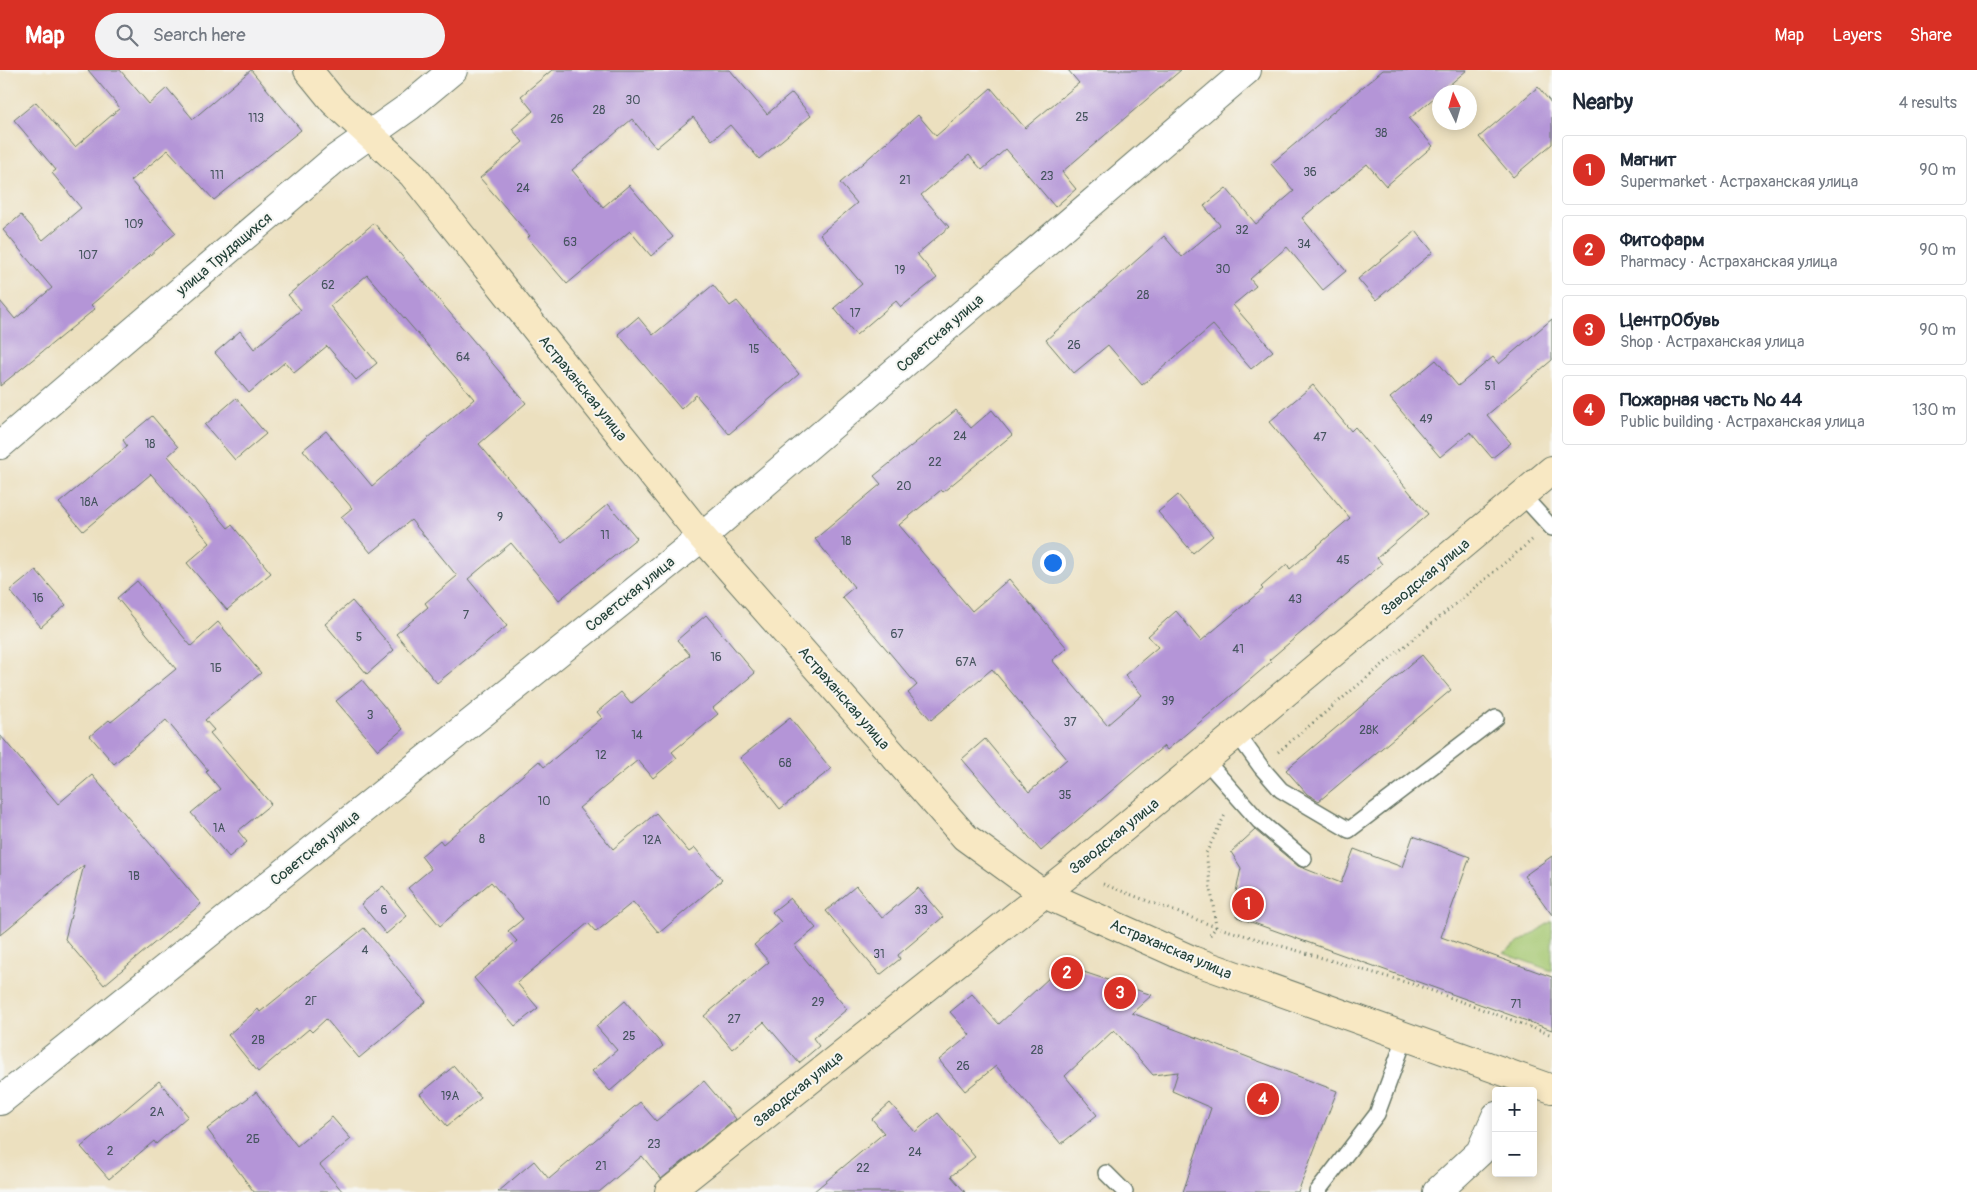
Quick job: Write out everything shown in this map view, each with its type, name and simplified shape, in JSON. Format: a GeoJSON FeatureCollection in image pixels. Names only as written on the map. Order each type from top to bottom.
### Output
{"type":"FeatureCollection","features":[{"type":"Feature","properties":{"kind":"street","name":"Астраханская улица"},"geometry":{"type":"LineString","coordinates":[[308,70],[334,102],[412,174],[702,536],[965,837],[1042,893],[1192,960],[1405,1038],[1510,1083],[1552,1090]]}},
{"type":"Feature","properties":{"kind":"street","name":"улица Трудящихся"},"geometry":{"type":"LineString","coordinates":[[0,445],[335,159],[370,135],[453,70]]}},
{"type":"Feature","properties":{"kind":"street","name":"Советская улица"},"geometry":{"type":"LineString","coordinates":[[0,1102],[702,536],[1247,70]]}},
{"type":"Feature","properties":{"kind":"street","name":"Заводская улица"},"geometry":{"type":"LineString","coordinates":[[669,1192],[1042,893],[1071,872],[1238,735],[1552,470]]}},
{"type":"Feature","properties":{"kind":"street"},"geometry":{"type":"LineString","coordinates":[[1437,1192],[1480,1152],[1492,1125]]}},
{"type":"Feature","properties":{"kind":"lane"},"geometry":{"type":"LineString","coordinates":[[1522,495],[1551,527]]}},
{"type":"Feature","properties":{"kind":"lane"},"geometry":{"type":"LineString","coordinates":[[1238,735],[1261,767],[1281,790],[1349,830],[1496,718]]}},
{"type":"Feature","properties":{"kind":"lane"},"geometry":{"type":"LineString","coordinates":[[1206,760],[1259,821],[1304,859]]}},
{"type":"Feature","properties":{"kind":"lane"},"geometry":{"type":"LineString","coordinates":[[1317,1192],[1377,1114],[1405,1038]]}},
{"type":"Feature","properties":{"kind":"lane"},"geometry":{"type":"LineString","coordinates":[[1106,1172],[1125,1192]]}},
{"type":"Feature","properties":{"kind":"path"},"geometry":{"type":"LineString","coordinates":[[1261,767],[1551,527]]}},
{"type":"Feature","properties":{"kind":"path"},"geometry":{"type":"LineString","coordinates":[[1192,960],[1216,927],[1206,854],[1235,794]]}},
{"type":"Feature","properties":{"kind":"path"},"geometry":{"type":"LineString","coordinates":[[1071,872],[1216,927],[1419,986],[1552,1035]]}},
{"type":"Feature","properties":{"kind":"green space"},"geometry":{"type":"Polygon","coordinates":[[[1552,921],[1552,971],[1503,953],[1552,921]]]}},
{"type":"Feature","properties":{"kind":"building"},"geometry":{"type":"Polygon","coordinates":[[[88,70],[120,70],[149,104],[167,88],[193,119],[251,70],[301,130],[214,200],[168,150],[131,181],[176,233],[91,305],[95,309],[0,386],[0,301],[15,319],[52,288],[3,230],[21,215],[43,240],[81,208],[52,173],[56,170],[14,120],[36,102],[75,147],[120,108],[88,70]]]}},
{"type":"Feature","properties":{"kind":"building"},"geometry":{"type":"Polygon","coordinates":[[[552,70],[730,70],[767,114],[792,93],[811,116],[759,159],[730,125],[712,140],[693,117],[656,148],[632,119],[572,170],[603,207],[629,185],[673,237],[651,256],[630,231],[567,284],[527,237],[530,236],[480,178],[523,142],[512,129],[533,111],[521,96],[552,70]]]}},
{"type":"Feature","properties":{"kind":"building"},"geometry":{"type":"Polygon","coordinates":[[[1068,70],[1181,70],[1062,172],[1076,189],[1055,207],[1006,149],[982,170],[969,155],[921,195],[949,227],[917,254],[937,278],[901,307],[896,301],[856,335],[834,308],[862,284],[820,234],[857,203],[840,183],[918,115],[936,136],[991,88],[1025,128],[1079,83],[1068,70]]]}},
{"type":"Feature","properties":{"kind":"building"},"geometry":{"type":"Polygon","coordinates":[[[1383,70],[1467,70],[1449,85],[1432,85],[1432,100],[1409,119],[1433,146],[1386,186],[1367,164],[1302,218],[1346,271],[1323,290],[1287,247],[1250,279],[1256,286],[1233,305],[1273,351],[1251,369],[1213,325],[1142,385],[1108,345],[1074,373],[1046,340],[1164,236],[1182,257],[1220,225],[1204,206],[1226,188],[1256,224],[1294,191],[1271,164],[1383,70]]]}},
{"type":"Feature","properties":{"kind":"building"},"geometry":{"type":"Polygon","coordinates":[[[1538,87],[1552,104],[1552,144],[1513,177],[1479,137],[1538,87]]]}},
{"type":"Feature","properties":{"kind":"building"},"geometry":{"type":"Polygon","coordinates":[[[374,223],[526,403],[479,444],[562,542],[608,504],[637,538],[559,600],[511,543],[468,579],[507,626],[437,683],[396,634],[428,607],[425,603],[457,576],[411,520],[371,553],[341,517],[352,508],[303,450],[326,431],[372,486],[474,399],[367,275],[330,306],[377,363],[356,380],[327,346],[294,373],[285,362],[249,393],[215,353],[240,331],[254,349],[301,310],[288,295],[374,223]]]}},
{"type":"Feature","properties":{"kind":"building"},"geometry":{"type":"Polygon","coordinates":[[[1416,231],[1433,252],[1376,300],[1358,279],[1416,231]]]}},
{"type":"Feature","properties":{"kind":"building"},"geometry":{"type":"Polygon","coordinates":[[[713,285],[730,306],[737,301],[799,374],[729,434],[696,395],[681,409],[618,334],[638,317],[653,335],[713,285]]]}},
{"type":"Feature","properties":{"kind":"building"},"geometry":{"type":"Polygon","coordinates":[[[1552,319],[1552,360],[1487,415],[1511,443],[1492,458],[1470,432],[1440,457],[1390,398],[1436,360],[1458,386],[1493,357],[1499,364],[1552,319]]]}},
{"type":"Feature","properties":{"kind":"building"},"geometry":{"type":"Polygon","coordinates":[[[1313,385],[1351,431],[1355,427],[1428,514],[1377,558],[1382,564],[1269,660],[1271,662],[1167,750],[1164,746],[1041,851],[962,759],[985,739],[1029,792],[1067,759],[992,669],[931,720],[908,693],[917,685],[842,597],[854,587],[815,539],[881,484],[874,476],[956,410],[971,428],[992,410],[1012,435],[943,492],[941,490],[899,525],[972,611],[1009,579],[1067,648],[1052,660],[1107,725],[1142,695],[1125,675],[1158,647],[1148,636],[1176,611],[1201,641],[1263,589],[1261,587],[1287,564],[1290,569],[1350,518],[1269,422],[1313,385]]]}},
{"type":"Feature","properties":{"kind":"building"},"geometry":{"type":"Polygon","coordinates":[[[236,398],[266,434],[235,460],[205,425],[236,398]]]}},
{"type":"Feature","properties":{"kind":"building"},"geometry":{"type":"Polygon","coordinates":[[[152,416],[178,447],[168,456],[228,528],[232,525],[271,573],[227,610],[187,563],[210,543],[151,474],[83,531],[59,503],[127,446],[123,440],[152,416]]]}},
{"type":"Feature","properties":{"kind":"building"},"geometry":{"type":"Polygon","coordinates":[[[1178,495],[1213,536],[1193,553],[1158,512],[1178,495]]]}},
{"type":"Feature","properties":{"kind":"building"},"geometry":{"type":"Polygon","coordinates":[[[36,570],[66,605],[41,627],[10,591],[36,570]]]}},
{"type":"Feature","properties":{"kind":"building"},"geometry":{"type":"Polygon","coordinates":[[[137,581],[191,646],[218,622],[261,673],[205,720],[214,730],[210,733],[271,804],[238,831],[247,842],[229,857],[191,813],[220,789],[206,772],[208,770],[166,720],[114,764],[90,736],[109,720],[111,722],[176,669],[117,598],[137,581]]]}},
{"type":"Feature","properties":{"kind":"building"},"geometry":{"type":"Polygon","coordinates":[[[352,601],[394,650],[367,674],[325,624],[352,601]]]}},
{"type":"Feature","properties":{"kind":"building"},"geometry":{"type":"Polygon","coordinates":[[[706,615],[755,673],[713,708],[718,714],[672,752],[677,758],[653,778],[638,760],[579,808],[613,849],[656,813],[689,852],[695,848],[722,880],[659,933],[633,902],[596,932],[588,923],[517,983],[538,1008],[515,1026],[474,978],[517,941],[508,931],[523,919],[491,882],[440,926],[408,888],[431,869],[421,856],[440,840],[443,844],[539,761],[544,767],[602,718],[597,712],[621,692],[631,704],[690,655],[677,640],[706,615]]]}},
{"type":"Feature","properties":{"kind":"building"},"geometry":{"type":"Polygon","coordinates":[[[1422,655],[1451,690],[1319,801],[1307,794],[1286,770],[1422,655]]]}},
{"type":"Feature","properties":{"kind":"building"},"geometry":{"type":"Polygon","coordinates":[[[362,680],[403,729],[378,750],[336,701],[362,680]]]}},
{"type":"Feature","properties":{"kind":"building"},"geometry":{"type":"Polygon","coordinates":[[[790,718],[831,769],[780,809],[740,758],[790,718]]]}},
{"type":"Feature","properties":{"kind":"building"},"geometry":{"type":"Polygon","coordinates":[[[0,735],[58,804],[92,775],[201,904],[104,985],[65,939],[84,865],[0,935],[0,735]]]}},
{"type":"Feature","properties":{"kind":"building"},"geometry":{"type":"Polygon","coordinates":[[[1255,830],[1298,866],[1341,883],[1354,849],[1402,867],[1413,836],[1470,857],[1441,937],[1552,977],[1552,1030],[1237,917],[1236,892],[1241,868],[1231,852],[1255,830]]]}},
{"type":"Feature","properties":{"kind":"building"},"geometry":{"type":"Polygon","coordinates":[[[1552,856],[1552,915],[1524,876],[1552,856]]]}},
{"type":"Feature","properties":{"kind":"building"},"geometry":{"type":"Polygon","coordinates":[[[383,886],[407,916],[386,934],[361,904],[383,886]]]}},
{"type":"Feature","properties":{"kind":"building"},"geometry":{"type":"Polygon","coordinates":[[[856,886],[882,918],[918,888],[943,917],[898,955],[900,959],[880,975],[826,911],[856,886]]]}},
{"type":"Feature","properties":{"kind":"building"},"geometry":{"type":"Polygon","coordinates":[[[790,898],[816,928],[794,946],[847,1009],[813,1038],[819,1046],[799,1063],[764,1022],[732,1049],[704,1016],[769,962],[754,945],[781,922],[772,912],[790,898]]]}},
{"type":"Feature","properties":{"kind":"building"},"geometry":{"type":"Polygon","coordinates":[[[364,928],[426,1002],[359,1058],[326,1019],[312,1032],[309,1029],[258,1072],[228,1035],[258,1009],[260,1012],[364,928]]]}},
{"type":"Feature","properties":{"kind":"building"},"geometry":{"type":"Polygon","coordinates":[[[1063,965],[1152,995],[1132,1013],[1337,1091],[1298,1192],[1183,1192],[1211,1108],[1172,1091],[1178,1072],[1153,1075],[1114,1030],[1065,1076],[1097,1115],[1061,1144],[996,1066],[965,1091],[939,1060],[970,1035],[950,1012],[972,994],[999,1024],[1063,965]]]}},
{"type":"Feature","properties":{"kind":"building"},"geometry":{"type":"Polygon","coordinates":[[[625,1001],[663,1046],[610,1091],[592,1071],[617,1050],[596,1026],[625,1001]]]}},
{"type":"Feature","properties":{"kind":"building"},"geometry":{"type":"Polygon","coordinates":[[[454,1066],[481,1098],[447,1126],[420,1094],[454,1066]]]}},
{"type":"Feature","properties":{"kind":"building"},"geometry":{"type":"Polygon","coordinates":[[[159,1081],[188,1116],[156,1144],[154,1141],[109,1179],[81,1147],[159,1081]]]}},
{"type":"Feature","properties":{"kind":"building"},"geometry":{"type":"Polygon","coordinates":[[[704,1081],[736,1119],[661,1179],[642,1156],[599,1192],[498,1192],[534,1161],[549,1179],[640,1102],[656,1121],[704,1081]]]}},
{"type":"Feature","properties":{"kind":"building"},"geometry":{"type":"Polygon","coordinates":[[[256,1092],[297,1146],[332,1117],[351,1139],[320,1165],[343,1192],[254,1192],[207,1129],[256,1092]]]}},
{"type":"Feature","properties":{"kind":"building"},"geometry":{"type":"Polygon","coordinates":[[[890,1103],[915,1132],[938,1113],[975,1157],[951,1176],[965,1192],[813,1192],[884,1133],[872,1119],[890,1103]]]}},
{"type":"Feature","properties":{"kind":"place","name":"Магнит"},"geometry":{"type":"Point","coordinates":[1248,904]}},
{"type":"Feature","properties":{"kind":"place","name":"Фитофарм"},"geometry":{"type":"Point","coordinates":[1067,973]}},
{"type":"Feature","properties":{"kind":"place","name":"ЦентрОбувь"},"geometry":{"type":"Point","coordinates":[1120,993]}},
{"type":"Feature","properties":{"kind":"place","name":"Пожарная часть № 44"},"geometry":{"type":"Point","coordinates":[1263,1099]}}]}
